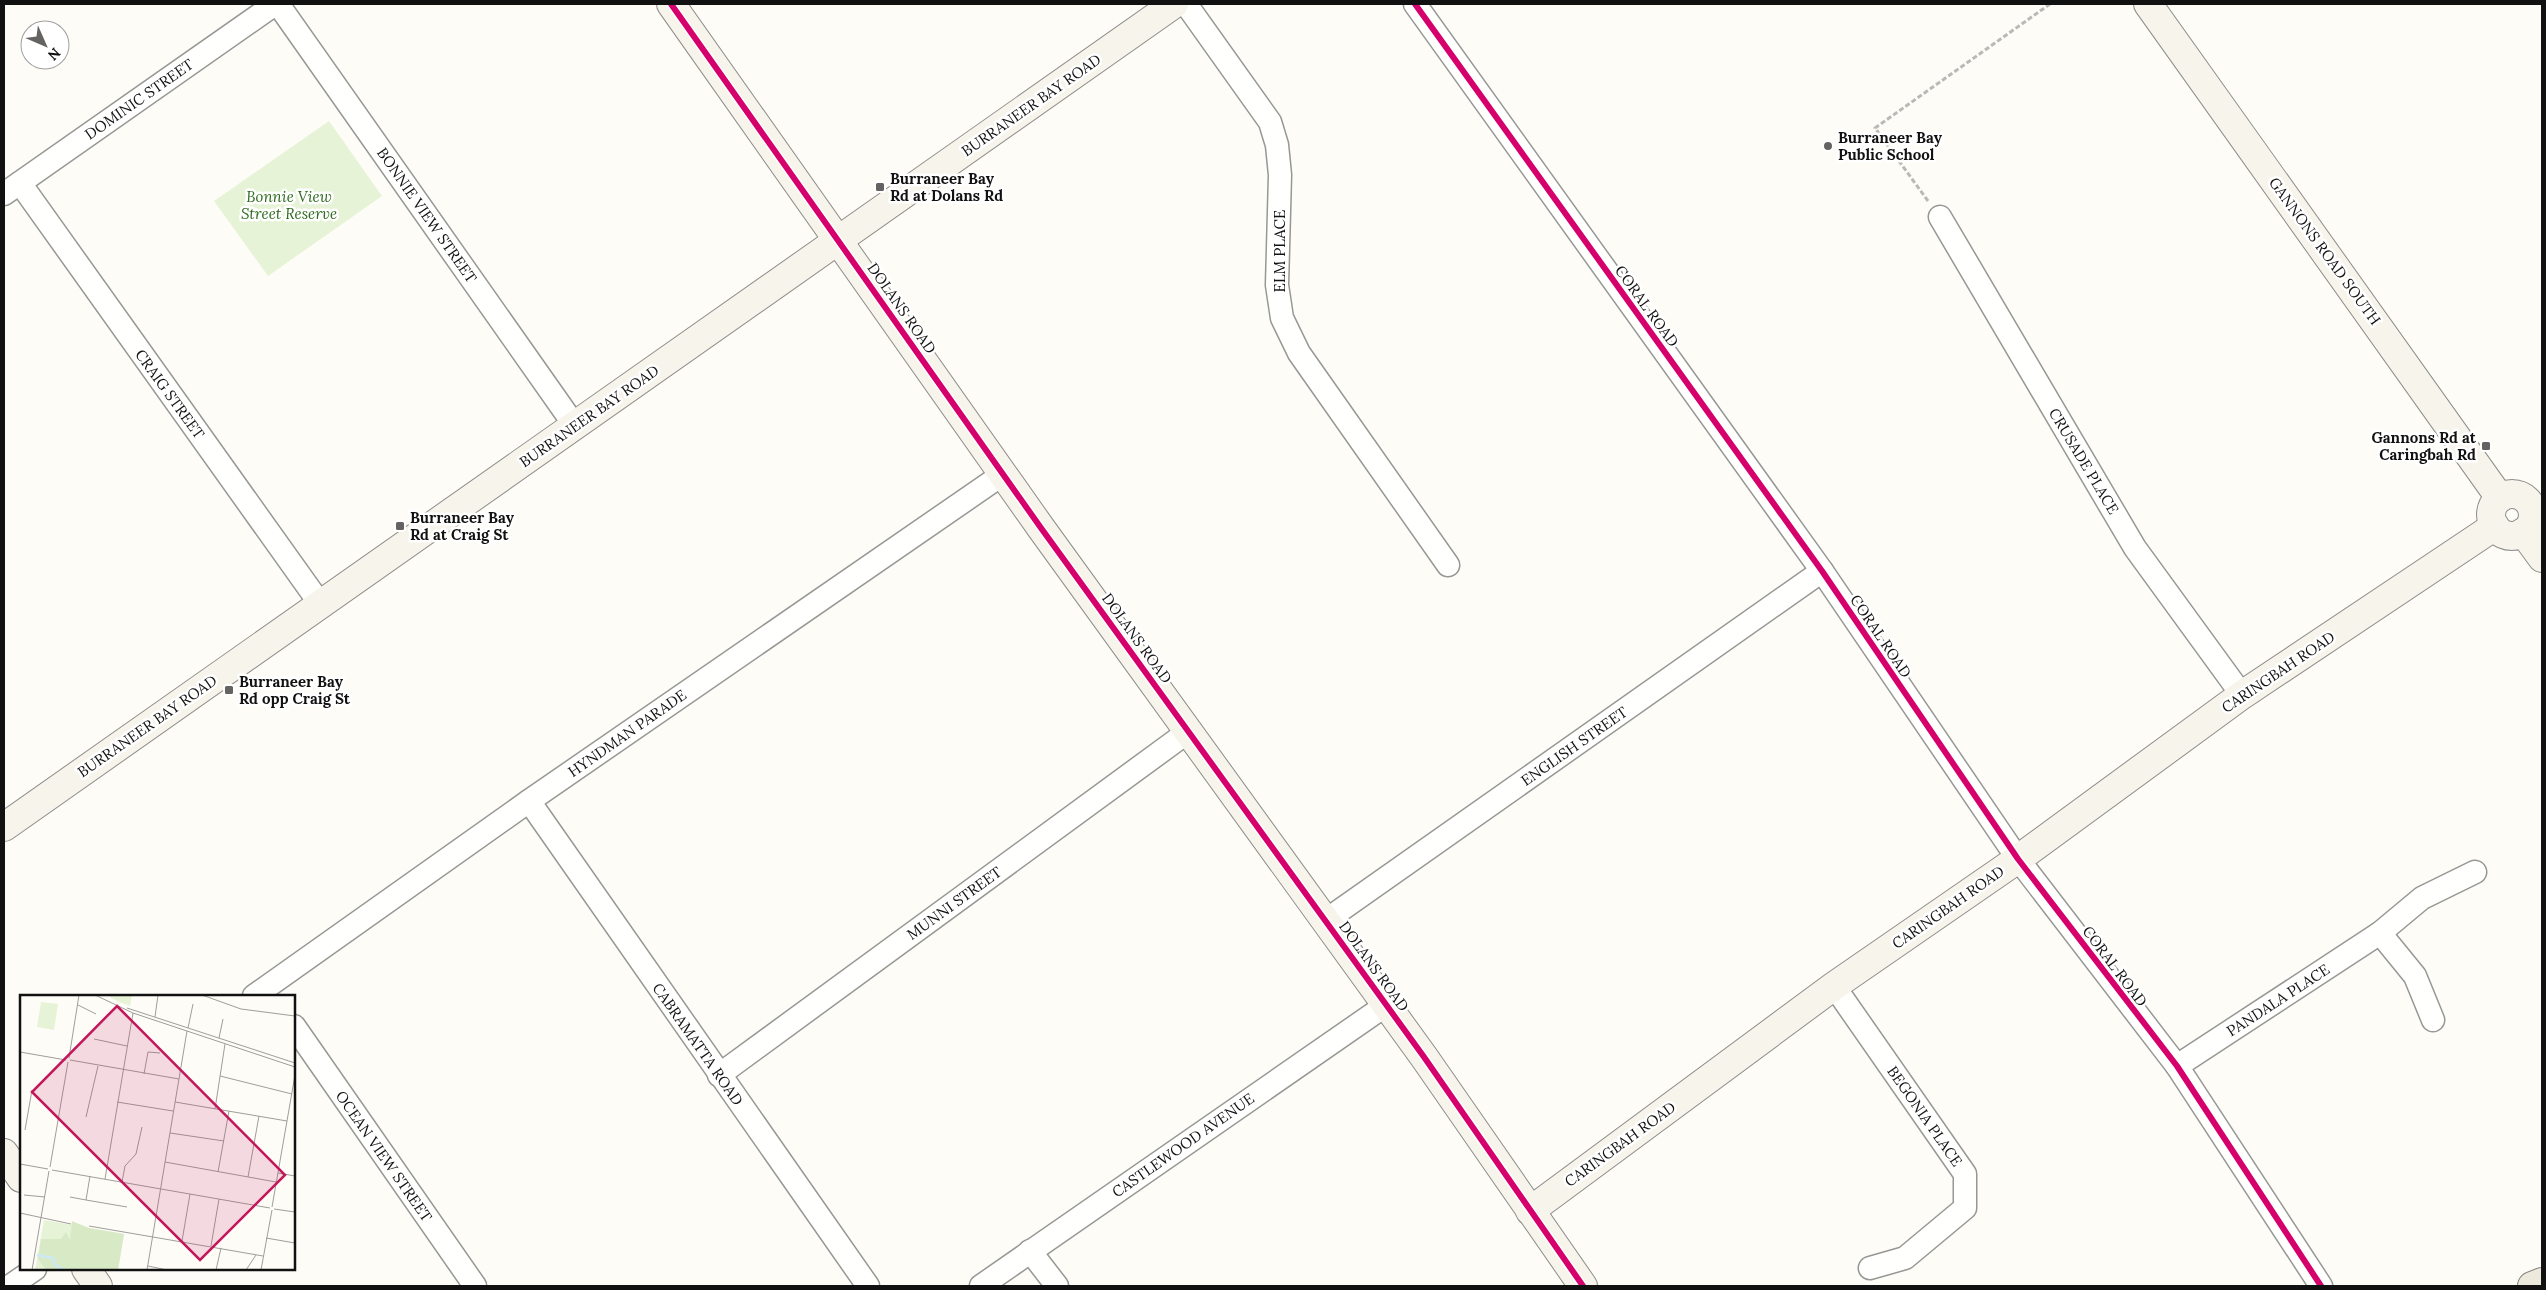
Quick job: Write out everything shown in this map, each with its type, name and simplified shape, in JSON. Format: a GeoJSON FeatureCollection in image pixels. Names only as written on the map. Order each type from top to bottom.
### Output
{"type":"FeatureCollection","features":[{"type":"Feature","properties":{"kind":"main road"},"geometry":{"type":"LineString","coordinates":[[2532,1286],[2542,1282]]}},
{"type":"Feature","properties":{"kind":"street","name":"DOMINIC STREET"},"geometry":{"type":"LineString","coordinates":[[12,188],[276,4]]}},
{"type":"Feature","properties":{"kind":"street","name":"BONNIE VIEW STREET"},"geometry":{"type":"LineString","coordinates":[[276,4],[575,426]]}},
{"type":"Feature","properties":{"kind":"street","name":"DOLANS ROAD"},"geometry":{"type":"LineString","coordinates":[[671,4],[1003,474],[1386,1005],[1583,1286]]}},
{"type":"Feature","properties":{"kind":"street","name":"BURRANEER BAY ROAD"},"geometry":{"type":"LineString","coordinates":[[4,827],[1174,4]]}},
{"type":"Feature","properties":{"kind":"street","name":"ELM PLACE"},"geometry":{"type":"LineString","coordinates":[[1186,4],[1270,122],[1277,145],[1280,175],[1277,285],[1282,318],[1299,353],[1448,565]]}},
{"type":"Feature","properties":{"kind":"street","name":"CORAL ROAD"},"geometry":{"type":"LineString","coordinates":[[1415,4],[1822,571],[2018,858],[2177,1066],[2321,1286]]}},
{"type":"Feature","properties":{"kind":"street","name":"GANNONS ROAD SOUTH"},"geometry":{"type":"LineString","coordinates":[[2148,4],[2500,498]]}},
{"type":"Feature","properties":{"kind":"street","name":"CRAIG STREET"},"geometry":{"type":"LineString","coordinates":[[12,188],[321,605]]}},
{"type":"Feature","properties":{"kind":"street","name":"CRUSADE PLACE"},"geometry":{"type":"LineString","coordinates":[[1940,217],[2135,548],[2242,695]]}},
{"type":"Feature","properties":{"kind":"street","name":"HYNDMAN PARADE"},"geometry":{"type":"LineString","coordinates":[[264,993],[529,801],[1003,474]]}},
{"type":"Feature","properties":{"kind":"street"},"geometry":{"type":"LineString","coordinates":[[2518,495],[2535,497],[2533,515],[2528,528],[2524,532],[2511,536],[2504,534],[2495,526],[2492,521],[2493,508],[2500,498],[2518,495]]}},
{"type":"Feature","properties":{"kind":"street","name":"CARINGBAH ROAD"},"geometry":{"type":"LineString","coordinates":[[1530,1211],[1834,986],[2018,858],[2242,695],[2495,526]]}},
{"type":"Feature","properties":{"kind":"street"},"geometry":{"type":"LineString","coordinates":[[2524,532],[2542,558]]}},
{"type":"Feature","properties":{"kind":"street","name":"ENGLISH STREET"},"geometry":{"type":"LineString","coordinates":[[1325,922],[1822,571]]}},
{"type":"Feature","properties":{"kind":"street","name":"MUNNI STREET"},"geometry":{"type":"LineString","coordinates":[[719,1075],[1189,731]]}},
{"type":"Feature","properties":{"kind":"street","name":"CABRAMATTA ROAD"},"geometry":{"type":"LineString","coordinates":[[529,801],[868,1286]]}},
{"type":"Feature","properties":{"kind":"street","name":"PANDALA PLACE"},"geometry":{"type":"LineString","coordinates":[[2177,1066],[2380,933],[2422,898],[2475,872]]}},
{"type":"Feature","properties":{"kind":"street"},"geometry":{"type":"LineString","coordinates":[[2380,933],[2415,976],[2433,1020]]}},
{"type":"Feature","properties":{"kind":"street","name":"BEGONIA PLACE"},"geometry":{"type":"LineString","coordinates":[[1834,986],[1965,1174],[1965,1208],[1905,1258],[1870,1268]]}},
{"type":"Feature","properties":{"kind":"street","name":"CASTLEWOOD AVENUE"},"geometry":{"type":"LineString","coordinates":[[981,1286],[1386,1005]]}},
{"type":"Feature","properties":{"kind":"street","name":"OCEAN VIEW STREET"},"geometry":{"type":"LineString","coordinates":[[295,1027],[475,1286]]}},
{"type":"Feature","properties":{"kind":"street"},"geometry":{"type":"LineString","coordinates":[[1030,1251],[1057,1286]]}},
{"type":"Feature","properties":{"kind":"street"},"geometry":{"type":"LineString","coordinates":[[10,1286],[34,1270]]}},
{"type":"Feature","properties":{"kind":"street"},"geometry":{"type":"LineString","coordinates":[[87,1270],[98,1286]]}},
{"type":"Feature","properties":{"kind":"path"},"geometry":{"type":"LineString","coordinates":[[1940,217],[1876,128],[2050,4]]}},
{"type":"Feature","properties":{"kind":"green space","name":"Bonnie View Street Reserve"},"geometry":{"type":"Polygon","coordinates":[[[329,121],[382,196],[268,276],[214,201],[329,121]]]}},
{"type":"Feature","properties":{"kind":"cycle path"},"geometry":{"type":"LineString","coordinates":[[671,4],[1041,528],[1424,1057],[1583,1286]]}},
{"type":"Feature","properties":{"kind":"cycle path"},"geometry":{"type":"LineString","coordinates":[[1415,4],[1822,571],[2018,859],[2177,1066],[2321,1286]]}},
{"type":"Feature","properties":{"kind":"place","name":"Burraneer Bay Public School"},"geometry":{"type":"Point","coordinates":[1828,146]}},
{"type":"Feature","properties":{"kind":"place","name":"Burraneer Bay Rd at Dolans Rd"},"geometry":{"type":"Point","coordinates":[880,187]}},
{"type":"Feature","properties":{"kind":"place","name":"Gannons Rd at Caringbah Rd"},"geometry":{"type":"Point","coordinates":[2486,446]}},
{"type":"Feature","properties":{"kind":"place","name":"Burraneer Bay Rd at Craig St"},"geometry":{"type":"Point","coordinates":[400,526]}},
{"type":"Feature","properties":{"kind":"place","name":"Burraneer Bay Rd opp Craig St"},"geometry":{"type":"Point","coordinates":[229,690]}}]}
